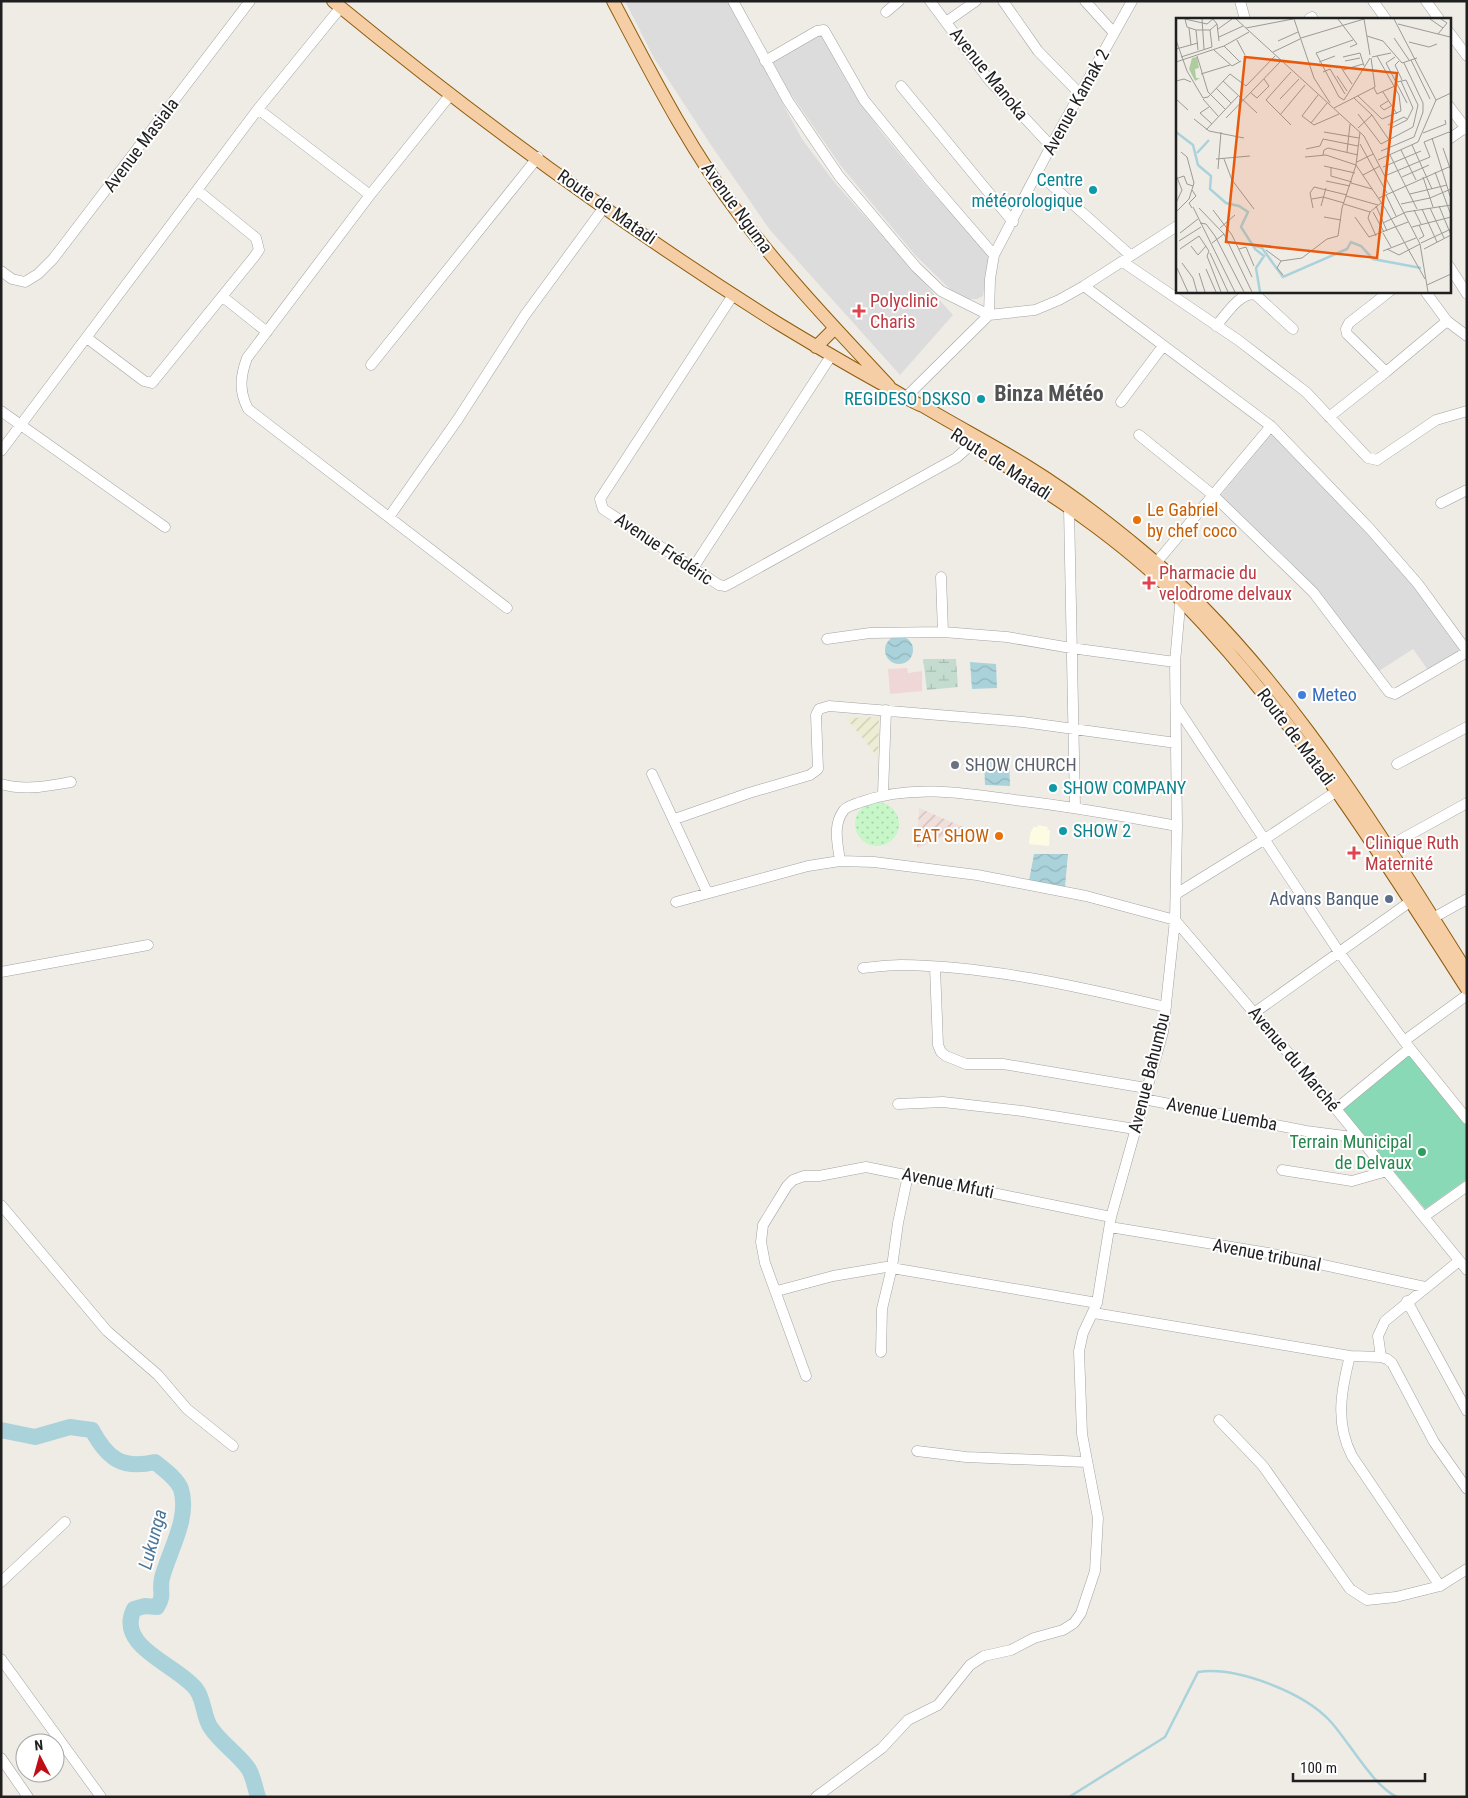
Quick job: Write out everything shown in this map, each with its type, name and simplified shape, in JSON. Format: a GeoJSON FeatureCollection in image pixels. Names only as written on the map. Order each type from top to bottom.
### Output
{"type":"FeatureCollection","features":[{"type":"Feature","properties":{"kind":"main road","name":"Avenue Nguma"},"geometry":{"type":"LineString","coordinates":[[613,1],[681,128],[740,217],[836,328],[904,397]]}},
{"type":"Feature","properties":{"kind":"main road","name":"Route de Matadi"},"geometry":{"type":"LineString","coordinates":[[337,4],[451,94],[538,158],[733,295],[831,356],[923,406],[1030,468],[1070,508],[1182,594]]}},
{"type":"Feature","properties":{"kind":"main road"},"geometry":{"type":"LineString","coordinates":[[816,347],[836,328]]}},
{"type":"Feature","properties":{"kind":"main road","name":"Route de Matadi"},"geometry":{"type":"LineString","coordinates":[[904,397],[916,409],[972,444],[1109,524],[1156,563],[1219,642],[1277,703],[1341,777],[1411,901],[1467,989]]}},
{"type":"Feature","properties":{"kind":"main road","name":"Route de Matadi"},"geometry":{"type":"LineString","coordinates":[[1277,703],[1337,791],[1383,849],[1433,918],[1467,972]]}},
{"type":"Feature","properties":{"kind":"street","name":"Avenue Masiala"},"geometry":{"type":"LineString","coordinates":[[1,271],[12,278],[25,282],[38,274],[59,252],[250,1]]}},
{"type":"Feature","properties":{"kind":"street"},"geometry":{"type":"LineString","coordinates":[[733,1],[765,62],[798,117],[839,176],[916,267],[941,291],[989,315],[1035,310],[1084,286],[1176,227]]}},
{"type":"Feature","properties":{"kind":"street"},"geometry":{"type":"LineString","coordinates":[[886,12],[900,1]]}},
{"type":"Feature","properties":{"kind":"street","name":"Avenue Manoka"},"geometry":{"type":"LineString","coordinates":[[930,1],[989,80],[1051,146]]}},
{"type":"Feature","properties":{"kind":"street"},"geometry":{"type":"LineString","coordinates":[[946,22],[976,1]]}},
{"type":"Feature","properties":{"kind":"street"},"geometry":{"type":"LineString","coordinates":[[1003,1],[1038,51],[1081,95]]}},
{"type":"Feature","properties":{"kind":"street"},"geometry":{"type":"LineString","coordinates":[[1085,1],[1114,33]]}},
{"type":"Feature","properties":{"kind":"street","name":"Avenue Kamak 2"},"geometry":{"type":"LineString","coordinates":[[989,315],[990,279],[994,255],[1013,222],[1051,146],[1132,1]]}},
{"type":"Feature","properties":{"kind":"street"},"geometry":{"type":"LineString","coordinates":[[1240,1],[1245,18]]}},
{"type":"Feature","properties":{"kind":"street"},"geometry":{"type":"LineString","coordinates":[[1373,1],[1385,18]]}},
{"type":"Feature","properties":{"kind":"street"},"geometry":{"type":"LineString","coordinates":[[1426,1],[1438,18]]}},
{"type":"Feature","properties":{"kind":"street"},"geometry":{"type":"LineString","coordinates":[[1,451],[337,4]]}},
{"type":"Feature","properties":{"kind":"street"},"geometry":{"type":"LineString","coordinates":[[765,62],[817,31],[824,30],[864,100],[994,255]]}},
{"type":"Feature","properties":{"kind":"street"},"geometry":{"type":"LineString","coordinates":[[1450,33],[1467,56]]}},
{"type":"Feature","properties":{"kind":"street"},"geometry":{"type":"LineString","coordinates":[[900,86],[1013,222]]}},
{"type":"Feature","properties":{"kind":"street"},"geometry":{"type":"LineString","coordinates":[[451,94],[370,195],[247,358],[242,372],[241,388],[248,409],[506,608]]}},
{"type":"Feature","properties":{"kind":"street"},"geometry":{"type":"LineString","coordinates":[[1450,107],[1466,129],[1450,138]]}},
{"type":"Feature","properties":{"kind":"street"},"geometry":{"type":"LineString","coordinates":[[258,109],[370,195]]}},
{"type":"Feature","properties":{"kind":"street"},"geometry":{"type":"LineString","coordinates":[[371,365],[538,158]]}},
{"type":"Feature","properties":{"kind":"street"},"geometry":{"type":"LineString","coordinates":[[1038,173],[1126,259],[1306,392],[1328,418],[1368,458],[1377,460],[1436,420],[1467,411]]}},
{"type":"Feature","properties":{"kind":"street"},"geometry":{"type":"LineString","coordinates":[[87,338],[144,381],[152,383],[254,257],[259,250],[256,238],[197,190]]}},
{"type":"Feature","properties":{"kind":"street"},"geometry":{"type":"LineString","coordinates":[[389,516],[458,419],[525,315],[605,206]]}},
{"type":"Feature","properties":{"kind":"street"},"geometry":{"type":"LineString","coordinates":[[1450,268],[1467,294]]}},
{"type":"Feature","properties":{"kind":"street"},"geometry":{"type":"LineString","coordinates":[[1084,286],[1271,426],[1400,564],[1466,654],[1394,694],[1389,692],[1312,592],[1213,495],[1138,435]]}},
{"type":"Feature","properties":{"kind":"street"},"geometry":{"type":"LineString","coordinates":[[1386,372],[1348,334],[1346,329],[1349,323],[1389,292]]}},
{"type":"Feature","properties":{"kind":"street"},"geometry":{"type":"LineString","coordinates":[[1426,292],[1447,321],[1467,336]]}},
{"type":"Feature","properties":{"kind":"street"},"geometry":{"type":"LineString","coordinates":[[1216,326],[1245,295],[1252,293],[1293,329]]}},
{"type":"Feature","properties":{"kind":"street","name":"Avenue Frédéric"},"geometry":{"type":"LineString","coordinates":[[733,295],[600,499],[603,509],[719,585],[725,586],[956,458],[972,444]]}},
{"type":"Feature","properties":{"kind":"street"},"geometry":{"type":"LineString","coordinates":[[223,297],[267,332]]}},
{"type":"Feature","properties":{"kind":"street"},"geometry":{"type":"LineString","coordinates":[[904,397],[989,315]]}},
{"type":"Feature","properties":{"kind":"street"},"geometry":{"type":"LineString","coordinates":[[1328,418],[1447,321]]}},
{"type":"Feature","properties":{"kind":"street"},"geometry":{"type":"LineString","coordinates":[[1121,402],[1164,346]]}},
{"type":"Feature","properties":{"kind":"street"},"geometry":{"type":"LineString","coordinates":[[693,568],[831,356]]}},
{"type":"Feature","properties":{"kind":"street"},"geometry":{"type":"LineString","coordinates":[[1,411],[164,527]]}},
{"type":"Feature","properties":{"kind":"street"},"geometry":{"type":"LineString","coordinates":[[1156,563],[1271,426]]}},
{"type":"Feature","properties":{"kind":"street"},"geometry":{"type":"LineString","coordinates":[[1441,503],[1467,490]]}},
{"type":"Feature","properties":{"kind":"street"},"geometry":{"type":"LineString","coordinates":[[1070,508],[1075,807]]}},
{"type":"Feature","properties":{"kind":"street"},"geometry":{"type":"LineString","coordinates":[[941,577],[943,632]]}},
{"type":"Feature","properties":{"kind":"street","name":"Avenue Bahumbu"},"geometry":{"type":"LineString","coordinates":[[816,1797],[882,1748],[908,1720],[938,1705],[970,1665],[984,1656],[1010,1650],[1034,1638],[1063,1630],[1074,1623],[1095,1571],[1098,1518],[1082,1434],[1079,1352],[1083,1333],[1095,1308],[1110,1222],[1163,1032],[1175,920],[1177,826],[1175,662],[1182,594]]}},
{"type":"Feature","properties":{"kind":"street"},"geometry":{"type":"LineString","coordinates":[[827,639],[870,633],[943,632],[1007,636],[1071,648],[1175,662]]}},
{"type":"Feature","properties":{"kind":"street"},"geometry":{"type":"LineString","coordinates":[[675,819],[749,793],[810,775],[818,769],[816,715],[819,709],[829,706],[1075,728],[1176,743]]}},
{"type":"Feature","properties":{"kind":"street"},"geometry":{"type":"LineString","coordinates":[[1176,706],[1339,952],[1407,1044],[1467,1120]]}},
{"type":"Feature","properties":{"kind":"street"},"geometry":{"type":"LineString","coordinates":[[883,794],[886,710]]}},
{"type":"Feature","properties":{"kind":"street"},"geometry":{"type":"LineString","coordinates":[[1397,764],[1467,727]]}},
{"type":"Feature","properties":{"kind":"street"},"geometry":{"type":"LineString","coordinates":[[652,774],[708,892]]}},
{"type":"Feature","properties":{"kind":"street"},"geometry":{"type":"LineString","coordinates":[[1,784],[17,788],[34,789],[72,782]]}},
{"type":"Feature","properties":{"kind":"street"},"geometry":{"type":"LineString","coordinates":[[1176,894],[1265,839],[1337,791]]}},
{"type":"Feature","properties":{"kind":"street"},"geometry":{"type":"LineString","coordinates":[[840,862],[836,830],[845,808],[883,794],[917,792],[956,793],[1075,807],[1177,826]]}},
{"type":"Feature","properties":{"kind":"street"},"geometry":{"type":"LineString","coordinates":[[1383,849],[1467,803]]}},
{"type":"Feature","properties":{"kind":"street"},"geometry":{"type":"LineString","coordinates":[[676,902],[808,866],[840,862],[874,862],[976,875],[1086,896],[1175,920]]}},
{"type":"Feature","properties":{"kind":"street"},"geometry":{"type":"LineString","coordinates":[[1433,918],[1467,899]]}},
{"type":"Feature","properties":{"kind":"street"},"geometry":{"type":"LineString","coordinates":[[1254,1012],[1411,901]]}},
{"type":"Feature","properties":{"kind":"street","name":"Avenue du Marché"},"geometry":{"type":"LineString","coordinates":[[1175,920],[1336,1109],[1425,1216],[1467,1270]]}},
{"type":"Feature","properties":{"kind":"street"},"geometry":{"type":"LineString","coordinates":[[1,972],[148,945]]}},
{"type":"Feature","properties":{"kind":"street"},"geometry":{"type":"LineString","coordinates":[[863,968],[900,965],[935,967],[1050,980],[1166,1007]]}},
{"type":"Feature","properties":{"kind":"street"},"geometry":{"type":"LineString","coordinates":[[935,967],[938,1046],[946,1056],[966,1064],[1003,1064],[1146,1088]]}},
{"type":"Feature","properties":{"kind":"street"},"geometry":{"type":"LineString","coordinates":[[1336,1109],[1407,1044],[1467,995]]}},
{"type":"Feature","properties":{"kind":"street","name":"Avenue Luemba"},"geometry":{"type":"LineString","coordinates":[[1144,1100],[1306,1131],[1360,1138]]}},
{"type":"Feature","properties":{"kind":"street"},"geometry":{"type":"LineString","coordinates":[[898,1104],[943,1102],[1022,1111],[1135,1129]]}},
{"type":"Feature","properties":{"kind":"street","name":"Avenue Mfuti"},"geometry":{"type":"LineString","coordinates":[[777,1291],[765,1263],[761,1242],[763,1226],[787,1186],[793,1180],[804,1176],[819,1176],[866,1167],[1110,1222]]}},
{"type":"Feature","properties":{"kind":"street"},"geometry":{"type":"LineString","coordinates":[[1282,1170],[1352,1181],[1387,1171]]}},
{"type":"Feature","properties":{"kind":"street"},"geometry":{"type":"LineString","coordinates":[[881,1352],[882,1309],[892,1267],[898,1223],[908,1175]]}},
{"type":"Feature","properties":{"kind":"street"},"geometry":{"type":"LineString","coordinates":[[1425,1216],[1467,1186]]}},
{"type":"Feature","properties":{"kind":"street"},"geometry":{"type":"LineString","coordinates":[[1,1205],[107,1331],[158,1375],[187,1409],[233,1446]]}},
{"type":"Feature","properties":{"kind":"street","name":"Avenue tribunal"},"geometry":{"type":"LineString","coordinates":[[1110,1222],[1268,1253],[1424,1287]]}},
{"type":"Feature","properties":{"kind":"street"},"geometry":{"type":"LineString","coordinates":[[1381,1358],[1378,1336],[1381,1327],[1407,1301],[1459,1261]]}},
{"type":"Feature","properties":{"kind":"street"},"geometry":{"type":"LineString","coordinates":[[806,1376],[777,1291],[834,1276],[892,1267],[1095,1308],[1350,1356],[1388,1359],[1392,1363],[1434,1442],[1467,1489]]}},
{"type":"Feature","properties":{"kind":"street"},"geometry":{"type":"LineString","coordinates":[[1407,1301],[1467,1411]]}},
{"type":"Feature","properties":{"kind":"street"},"geometry":{"type":"LineString","coordinates":[[1350,1356],[1341,1406],[1340,1424],[1344,1440],[1440,1586]]}},
{"type":"Feature","properties":{"kind":"street"},"geometry":{"type":"LineString","coordinates":[[1219,1420],[1263,1466],[1350,1588],[1367,1600],[1396,1597],[1440,1586],[1467,1569]]}},
{"type":"Feature","properties":{"kind":"street"},"geometry":{"type":"LineString","coordinates":[[917,1451],[966,1457],[1086,1462]]}},
{"type":"Feature","properties":{"kind":"street"},"geometry":{"type":"LineString","coordinates":[[1,1582],[65,1522]]}},
{"type":"Feature","properties":{"kind":"street"},"geometry":{"type":"LineString","coordinates":[[1,1659],[101,1797]]}},
{"type":"Feature","properties":{"kind":"street"},"geometry":{"type":"LineString","coordinates":[[1,1758],[28,1797]]}},
{"type":"Feature","properties":{"kind":"shaded area"},"geometry":{"type":"Polygon","coordinates":[[[625,1],[727,1],[802,139],[835,183],[953,315],[900,375],[770,230],[654,58],[625,1]]]}},
{"type":"Feature","properties":{"kind":"shaded area"},"geometry":{"type":"Polygon","coordinates":[[[821,34],[847,82],[882,133],[928,188],[990,255],[983,296],[977,299],[965,299],[956,295],[915,255],[841,166],[788,90],[773,62],[821,34]]]}},
{"type":"Feature","properties":{"kind":"shaded area"},"geometry":{"type":"Polygon","coordinates":[[[1271,434],[1386,553],[1464,648],[1428,670],[1413,649],[1379,671],[1316,589],[1221,495],[1271,434]]]}},
{"type":"Feature","properties":{"kind":"shaded area"},"geometry":{"type":"Polygon","coordinates":[[[907,668],[908,673],[922,671],[922,691],[890,694],[888,669],[907,668]]]}},
{"type":"Feature","properties":{"kind":"shaded area"},"geometry":{"type":"Polygon","coordinates":[[[919,808],[963,827],[917,849],[919,808]]]}},
{"type":"Feature","properties":{"kind":"shaded area"},"geometry":{"type":"Polygon","coordinates":[[[1038,825],[1048,827],[1047,830],[1050,830],[1049,846],[1029,844],[1030,834],[1034,826],[1037,828],[1038,825]]]}},
{"type":"Feature","properties":{"kind":"green space"},"geometry":{"type":"Polygon","coordinates":[[[923,659],[956,659],[958,687],[927,690],[923,659]]]}},
{"type":"Feature","properties":{"kind":"green space"},"geometry":{"type":"Polygon","coordinates":[[[879,717],[878,757],[846,718],[879,717]]]}},
{"type":"Feature","properties":{"kind":"green space"},"geometry":{"type":"Polygon","coordinates":[[[877,802],[889,806],[895,812],[899,824],[895,836],[889,842],[877,846],[865,842],[859,836],[855,824],[859,812],[865,806],[877,802]]]}},
{"type":"Feature","properties":{"kind":"green space","name":"Terrain Municipal de Delvaux"},"geometry":{"type":"Polygon","coordinates":[[[1409,1054],[1467,1125],[1467,1179],[1425,1209],[1342,1109],[1409,1054]]]}},
{"type":"Feature","properties":{"kind":"water"},"geometry":{"type":"Polygon","coordinates":[[[899,636],[909,640],[913,650],[909,660],[899,664],[889,660],[885,650],[889,640],[899,636]]]}},
{"type":"Feature","properties":{"kind":"water"},"geometry":{"type":"Polygon","coordinates":[[[970,662],[996,664],[997,688],[972,689],[970,662]]]}},
{"type":"Feature","properties":{"kind":"water"},"geometry":{"type":"Polygon","coordinates":[[[1009,758],[1010,786],[985,785],[984,759],[1009,758]]]}},
{"type":"Feature","properties":{"kind":"water"},"geometry":{"type":"Polygon","coordinates":[[[1034,854],[1068,854],[1065,887],[1029,881],[1034,854]]]}},
{"type":"Feature","properties":{"kind":"waterway","name":"Lukunga"},"geometry":{"type":"LineString","coordinates":[[1,1430],[35,1437],[70,1427],[92,1430],[104,1448],[117,1460],[133,1464],[155,1462],[176,1481],[181,1489],[183,1511],[181,1523],[162,1578],[161,1599],[157,1607],[145,1606],[134,1609],[130,1622],[133,1634],[151,1654],[187,1680],[196,1689],[208,1724],[248,1768],[258,1797]]}},
{"type":"Feature","properties":{"kind":"waterway"},"geometry":{"type":"LineString","coordinates":[[1069,1797],[1165,1737],[1198,1672],[1214,1671],[1232,1673],[1269,1684],[1305,1701],[1331,1722],[1371,1774],[1388,1792],[1397,1797]]}},
{"type":"Feature","properties":{"kind":"place","name":"Centre météorologique"},"geometry":{"type":"Point","coordinates":[1093,190]}},
{"type":"Feature","properties":{"kind":"place","name":"Polyclinic Charis"},"geometry":{"type":"Point","coordinates":[859,311]}},
{"type":"Feature","properties":{"kind":"place","name":"REGIDESO DSKSO"},"geometry":{"type":"Point","coordinates":[981,399]}},
{"type":"Feature","properties":{"kind":"place","name":"Le Gabriel by chef coco"},"geometry":{"type":"Point","coordinates":[1137,520]}},
{"type":"Feature","properties":{"kind":"place","name":"Pharmacie du velodrome delvaux"},"geometry":{"type":"Point","coordinates":[1149,583]}},
{"type":"Feature","properties":{"kind":"place","name":"Meteo"},"geometry":{"type":"Point","coordinates":[1302,695]}},
{"type":"Feature","properties":{"kind":"place","name":"SHOW CHURCH"},"geometry":{"type":"Point","coordinates":[955,765]}},
{"type":"Feature","properties":{"kind":"place","name":"SHOW COMPANY"},"geometry":{"type":"Point","coordinates":[1053,788]}},
{"type":"Feature","properties":{"kind":"place","name":"SHOW 2"},"geometry":{"type":"Point","coordinates":[1063,831]}},
{"type":"Feature","properties":{"kind":"place","name":"EAT SHOW"},"geometry":{"type":"Point","coordinates":[999,836]}},
{"type":"Feature","properties":{"kind":"place","name":"Clinique Ruth Maternité"},"geometry":{"type":"Point","coordinates":[1354,853]}},
{"type":"Feature","properties":{"kind":"place","name":"Advans Banque"},"geometry":{"type":"Point","coordinates":[1389,899]}},
{"type":"Feature","properties":{"kind":"place","name":"Terrain Municipal de Delvaux"},"geometry":{"type":"Point","coordinates":[1422,1152]}},
{"type":"Feature","properties":{"kind":"district","name":"Binza Météo"},"geometry":{"type":"Point","coordinates":[1049,393]}}]}
